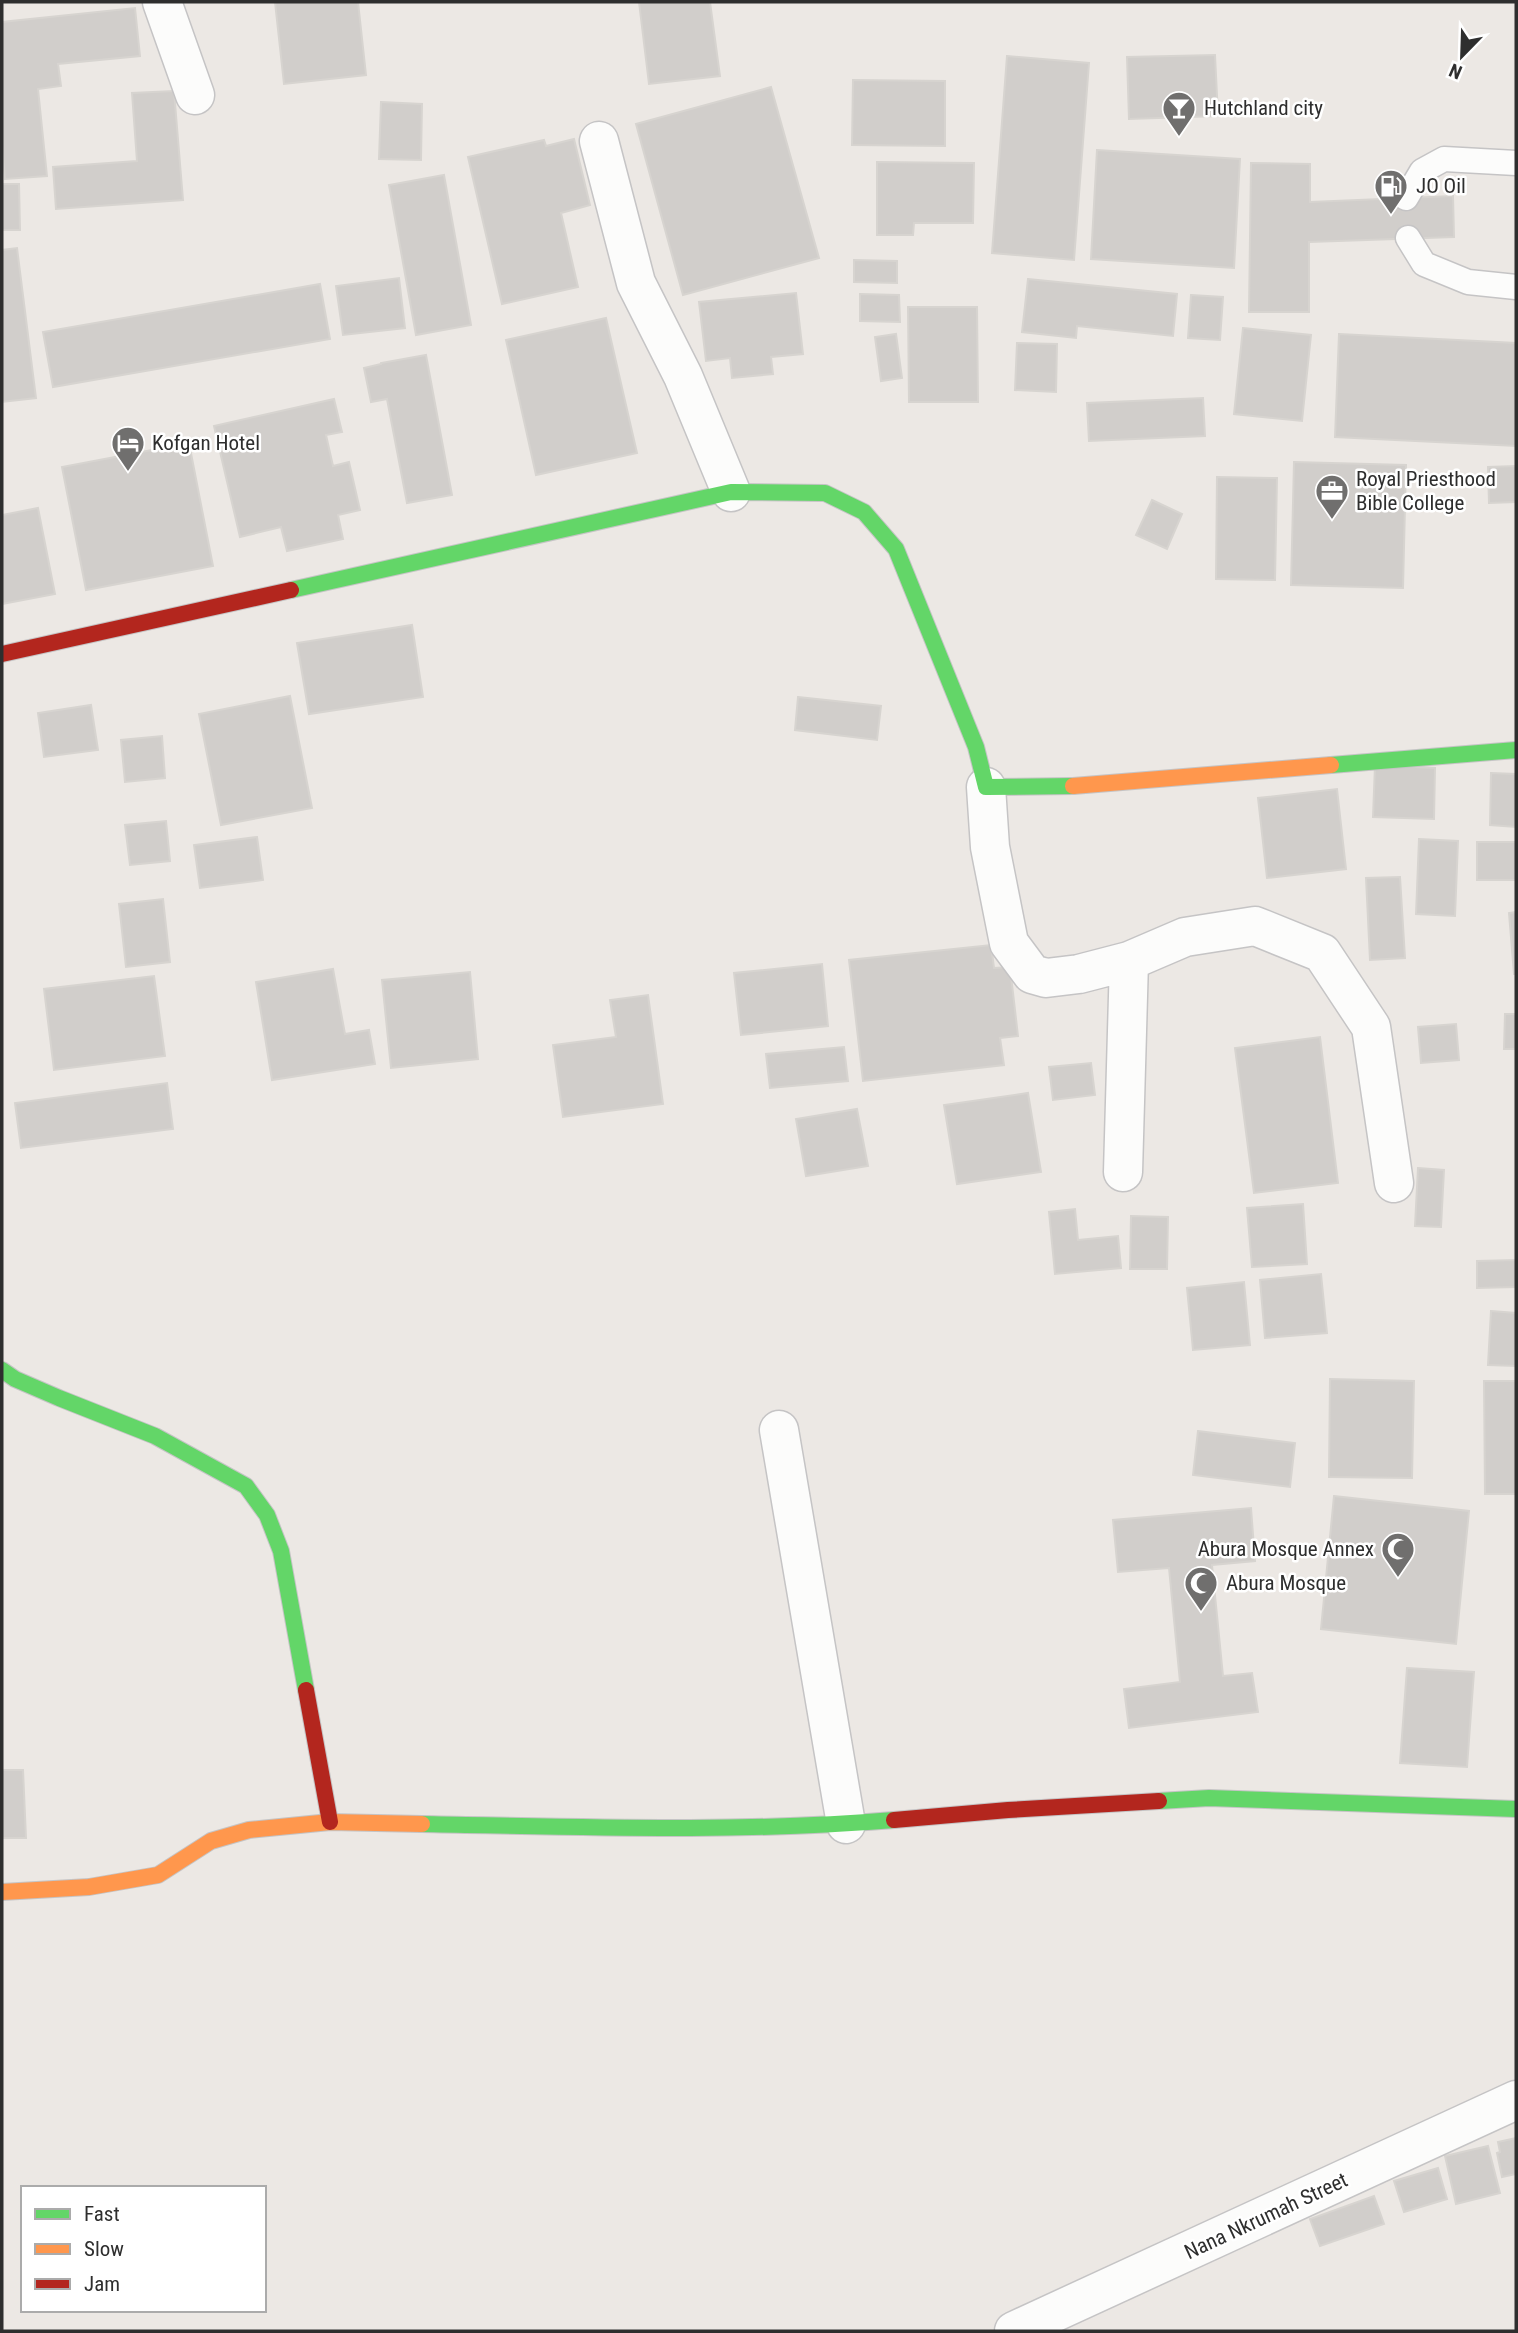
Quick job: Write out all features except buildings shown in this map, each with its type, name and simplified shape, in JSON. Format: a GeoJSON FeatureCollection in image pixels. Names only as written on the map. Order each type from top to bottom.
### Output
{"type":"FeatureCollection","features":[{"type":"Feature","properties":{"kind":"street"},"geometry":{"type":"LineString","coordinates":[[162,2],[195,95]]}},
{"type":"Feature","properties":{"kind":"street"},"geometry":{"type":"LineString","coordinates":[[599,141],[636,283],[683,376],[731,492]]}},
{"type":"Feature","properties":{"kind":"street"},"geometry":{"type":"LineString","coordinates":[[2,654],[731,492],[825,493],[864,512],[896,550],[976,747],[986,787],[990,847],[1009,943],[1032,974],[1046,978],[1079,974],[1129,961],[1185,937],[1255,926],[1322,953],[1371,1027],[1394,1183]]}},
{"type":"Feature","properties":{"kind":"street"},"geometry":{"type":"LineString","coordinates":[[986,787],[1055,787],[1516,750]]}},
{"type":"Feature","properties":{"kind":"street"},"geometry":{"type":"LineString","coordinates":[[1123,1172],[1129,961]]}},
{"type":"Feature","properties":{"kind":"street"},"geometry":{"type":"LineString","coordinates":[[2,1370],[15,1379],[167,1443],[246,1486],[267,1514],[281,1551],[330,1822]]}},
{"type":"Feature","properties":{"kind":"street"},"geometry":{"type":"LineString","coordinates":[[779,1430],[846,1824]]}},
{"type":"Feature","properties":{"kind":"street"},"geometry":{"type":"LineString","coordinates":[[2,1892],[89,1887],[158,1875],[211,1841],[249,1830],[330,1822],[650,1828],[846,1824],[1008,1810],[1209,1798],[1516,1809]]}},
{"type":"Feature","properties":{"kind":"street","name":"Nana Nkrumah Street"},"geometry":{"type":"LineString","coordinates":[[1014,2331],[1516,2100]]}},
{"type":"Feature","properties":{"kind":"lane"},"geometry":{"type":"LineString","coordinates":[[1406,198],[1422,171],[1444,159],[1516,163]]}},
{"type":"Feature","properties":{"kind":"lane"},"geometry":{"type":"LineString","coordinates":[[1408,238],[1423,264],[1468,282],[1516,287]]}},
{"type":"Feature","properties":{"kind":"traffic: fast"},"geometry":{"type":"LineString","coordinates":[[291,590],[731,492],[825,493],[864,512],[896,549],[976,747],[986,787],[1073,786]]}},
{"type":"Feature","properties":{"kind":"traffic: fast"},"geometry":{"type":"LineString","coordinates":[[1331,765],[1516,750]]}},
{"type":"Feature","properties":{"kind":"traffic: fast"},"geometry":{"type":"LineString","coordinates":[[2,1370],[15,1379],[59,1398],[155,1436],[246,1486],[267,1515],[281,1551],[306,1690]]}},
{"type":"Feature","properties":{"kind":"traffic: fast"},"geometry":{"type":"LineString","coordinates":[[1159,1801],[1209,1798],[1516,1809]]}},
{"type":"Feature","properties":{"kind":"traffic: fast"},"geometry":{"type":"LineString","coordinates":[[422,1824],[717,1828],[894,1820]]}},
{"type":"Feature","properties":{"kind":"traffic: slow"},"geometry":{"type":"LineString","coordinates":[[1073,786],[1331,765]]}},
{"type":"Feature","properties":{"kind":"traffic: slow"},"geometry":{"type":"LineString","coordinates":[[2,1892],[89,1887],[158,1875],[211,1841],[249,1830],[330,1822],[422,1824]]}},
{"type":"Feature","properties":{"kind":"traffic: jam"},"geometry":{"type":"LineString","coordinates":[[2,654],[291,590]]}},
{"type":"Feature","properties":{"kind":"traffic: jam"},"geometry":{"type":"LineString","coordinates":[[306,1690],[330,1822]]}},
{"type":"Feature","properties":{"kind":"traffic: jam"},"geometry":{"type":"LineString","coordinates":[[894,1820],[1159,1801]]}},
{"type":"Feature","properties":{"kind":"place","name":"Hutchland city"},"geometry":{"type":"Point","coordinates":[1179,138]}},
{"type":"Feature","properties":{"kind":"place","name":"JO Oil"},"geometry":{"type":"Point","coordinates":[1391,216]}},
{"type":"Feature","properties":{"kind":"place","name":"Kofgan Hotel"},"geometry":{"type":"Point","coordinates":[128,473]}},
{"type":"Feature","properties":{"kind":"place","name":"Royal Priesthood Bible College"},"geometry":{"type":"Point","coordinates":[1332,521]}},
{"type":"Feature","properties":{"kind":"place","name":"Abura Mosque Annex"},"geometry":{"type":"Point","coordinates":[1398,1579]}},
{"type":"Feature","properties":{"kind":"place","name":"Abura Mosque"},"geometry":{"type":"Point","coordinates":[1201,1613]}}]}
